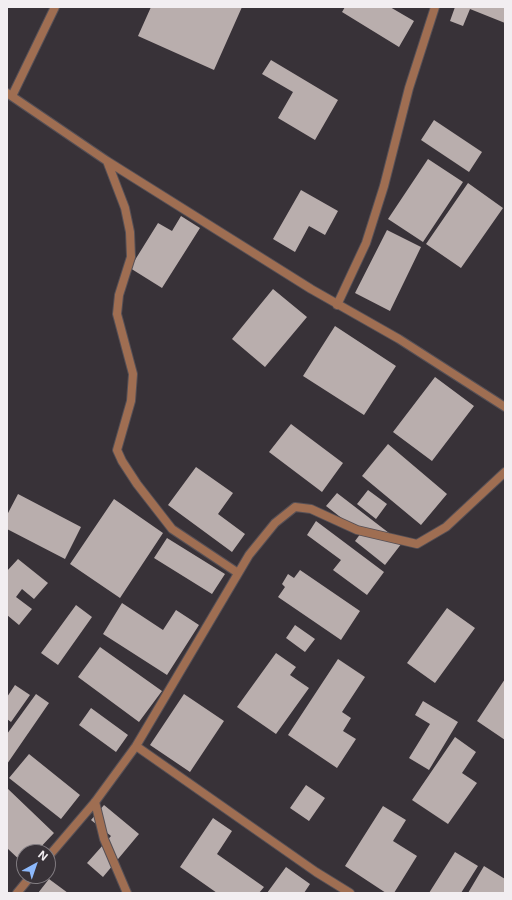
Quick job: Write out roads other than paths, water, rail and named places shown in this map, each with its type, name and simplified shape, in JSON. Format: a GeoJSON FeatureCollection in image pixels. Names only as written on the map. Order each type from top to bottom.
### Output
{"type":"FeatureCollection","features":[{"type":"Feature","properties":{"kind":"street"},"geometry":{"type":"LineString","coordinates":[[55,7],[9,94],[107,161],[338,305],[399,339],[505,408]]}},
{"type":"Feature","properties":{"kind":"street"},"geometry":{"type":"LineString","coordinates":[[338,305],[371,228],[384,186],[409,88],[435,7]]}},
{"type":"Feature","properties":{"kind":"street"},"geometry":{"type":"LineString","coordinates":[[107,161],[125,208],[130,232],[131,257],[119,295],[117,314],[133,374],[131,401],[117,450],[122,461],[137,484],[172,529],[238,573]]}},
{"type":"Feature","properties":{"kind":"street"},"geometry":{"type":"LineString","coordinates":[[56,848],[95,802],[136,746],[249,555],[275,523],[295,507],[311,509],[357,530],[416,544],[446,527],[505,472]]}},
{"type":"Feature","properties":{"kind":"street"},"geometry":{"type":"LineString","coordinates":[[136,746],[316,872],[350,893]]}},
{"type":"Feature","properties":{"kind":"street"},"geometry":{"type":"LineString","coordinates":[[95,802],[104,839],[127,893]]}},
{"type":"Feature","properties":{"kind":"street"},"geometry":{"type":"LineString","coordinates":[[17,893],[24,884]]}}]}
